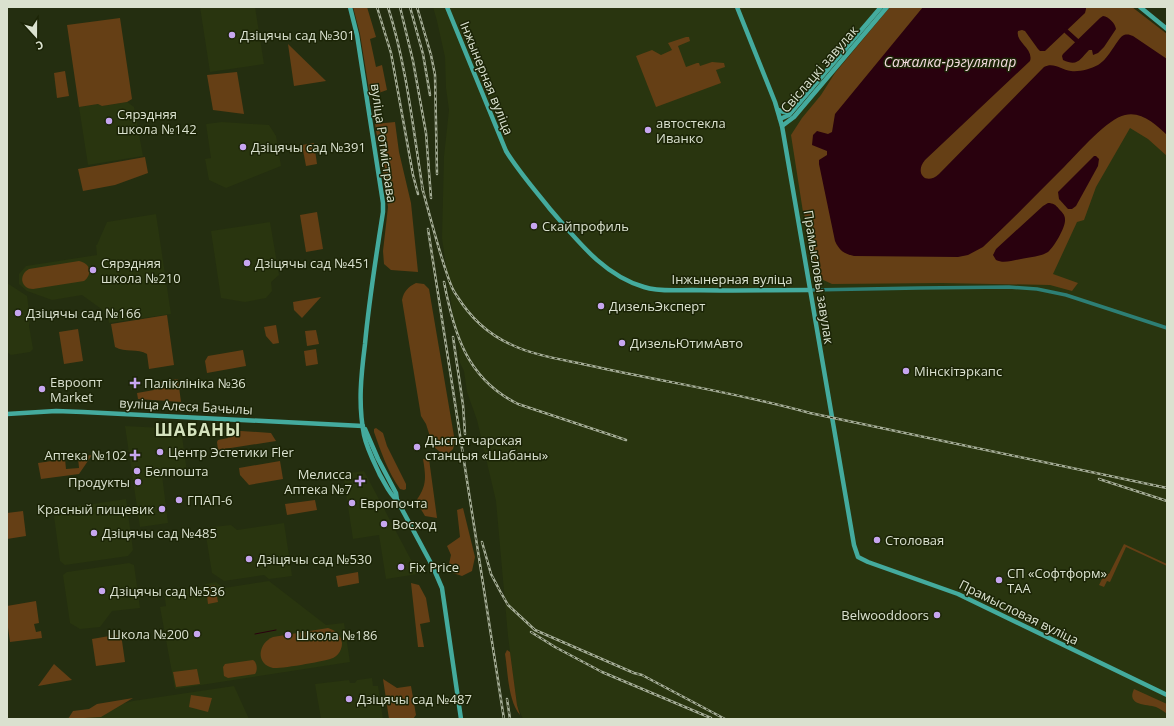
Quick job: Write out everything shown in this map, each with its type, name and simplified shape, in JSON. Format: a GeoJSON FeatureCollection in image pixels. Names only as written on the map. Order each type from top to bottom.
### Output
{"type":"FeatureCollection","features":[{"type":"Feature","properties":{"kind":"street","name":"вуліца Ротмістрава"},"geometry":{"type":"LineString","coordinates":[[350,7],[357,35],[383,203],[371,285],[360,393],[363,426],[396,493],[397,500],[433,567],[442,588],[461,719]]}},
{"type":"Feature","properties":{"kind":"street","name":"Інжынерная вуліца"},"geometry":{"type":"LineString","coordinates":[[446,7],[506,151],[518,169],[586,249],[606,268],[632,283],[650,288],[709,291],[919,288],[1037,289],[1066,295],[1167,328]]}},
{"type":"Feature","properties":{"kind":"street","name":"Прамысловы завулак"},"geometry":{"type":"LineString","coordinates":[[737,7],[778,110],[782,126],[816,330],[854,545],[858,557]]}},
{"type":"Feature","properties":{"kind":"street","name":"Свіслацкі завулак"},"geometry":{"type":"LineString","coordinates":[[780,119],[789,115],[793,111],[881,7]]}},
{"type":"Feature","properties":{"kind":"street","name":"Свіслацкі завулак"},"geometry":{"type":"LineString","coordinates":[[782,126],[794,117],[887,7]]}},
{"type":"Feature","properties":{"kind":"street"},"geometry":{"type":"LineString","coordinates":[[1140,7],[1167,28]]}},
{"type":"Feature","properties":{"kind":"street"},"geometry":{"type":"LineString","coordinates":[[778,110],[784,112],[793,111]]}},
{"type":"Feature","properties":{"kind":"street","name":"вуліца Алеся Бачылы"},"geometry":{"type":"LineString","coordinates":[[7,414],[56,411],[363,426]]}},
{"type":"Feature","properties":{"kind":"street","name":"Прамысловая вуліца"},"geometry":{"type":"LineString","coordinates":[[858,557],[976,602],[1167,695]]}},
{"type":"Feature","properties":{"kind":"shaded area","name":"Дзіцячы сад №301"},"geometry":{"type":"Polygon","coordinates":[[[200,7],[255,7],[264,64],[210,72],[200,7]]]}},
{"type":"Feature","properties":{"kind":"shaded area"},"geometry":{"type":"Polygon","coordinates":[[[353,7],[367,7],[376,37],[370,39],[376,67],[382,65],[387,90],[370,96],[360,34],[353,7]]]}},
{"type":"Feature","properties":{"kind":"shaded area"},"geometry":{"type":"Polygon","coordinates":[[[433,7],[1114,7],[1167,46],[1167,719],[523,719],[517,705],[508,636],[496,501],[477,420],[467,392],[464,371],[460,363],[459,345],[453,315],[442,238],[444,156],[449,110],[446,88],[445,57],[433,7]]]}},
{"type":"Feature","properties":{"kind":"shaded area","name":"Сажалка-рэгулятар"},"geometry":{"type":"Polygon","coordinates":[[[890,7],[1132,7],[1167,34],[1167,156],[1148,139],[1130,128],[1096,187],[1084,220],[1077,222],[1053,274],[1078,283],[1072,291],[1050,285],[942,283],[832,284],[819,278],[816,269],[810,230],[803,212],[791,135],[802,118],[821,95],[835,73],[890,7]]]}},
{"type":"Feature","properties":{"kind":"shaded area"},"geometry":{"type":"Polygon","coordinates":[[[120,18],[132,99],[127,102],[102,106],[98,104],[79,107],[67,25],[120,18]]]}},
{"type":"Feature","properties":{"kind":"shaded area"},"geometry":{"type":"Polygon","coordinates":[[[689,37],[690,41],[678,46],[686,67],[697,63],[699,63],[700,66],[712,62],[724,63],[725,67],[716,70],[721,83],[656,107],[636,56],[652,50],[661,55],[672,50],[668,43],[689,37]]]}},
{"type":"Feature","properties":{"kind":"shaded area"},"geometry":{"type":"Polygon","coordinates":[[[288,44],[326,81],[294,86],[288,44]]]}},
{"type":"Feature","properties":{"kind":"shaded area"},"geometry":{"type":"Polygon","coordinates":[[[65,71],[69,96],[57,98],[54,73],[65,71]]]}},
{"type":"Feature","properties":{"kind":"shaded area"},"geometry":{"type":"Polygon","coordinates":[[[237,72],[244,114],[213,110],[207,75],[237,72]]]}},
{"type":"Feature","properties":{"kind":"shaded area","name":"Сярэдняя школа №142"},"geometry":{"type":"Polygon","coordinates":[[[127,102],[134,107],[143,156],[88,165],[79,107],[98,104],[102,106],[127,102]]]}},
{"type":"Feature","properties":{"kind":"shaded area","name":"Дзіцячы сад №391"},"geometry":{"type":"Polygon","coordinates":[[[222,122],[269,125],[276,136],[281,166],[226,188],[209,180],[205,159],[211,158],[206,124],[222,122]]]}},
{"type":"Feature","properties":{"kind":"shaded area"},"geometry":{"type":"Polygon","coordinates":[[[395,122],[399,152],[411,203],[418,272],[391,270],[384,264],[383,251],[388,207],[381,161],[383,149],[382,144],[377,137],[375,124],[395,122]]]}},
{"type":"Feature","properties":{"kind":"shaded area"},"geometry":{"type":"Polygon","coordinates":[[[314,143],[317,164],[306,166],[302,145],[314,143]]]}},
{"type":"Feature","properties":{"kind":"shaded area"},"geometry":{"type":"Polygon","coordinates":[[[145,157],[148,173],[115,185],[83,191],[78,169],[145,157]]]}},
{"type":"Feature","properties":{"kind":"shaded area"},"geometry":{"type":"Polygon","coordinates":[[[317,212],[323,249],[306,252],[300,215],[317,212]]]}},
{"type":"Feature","properties":{"kind":"shaded area","name":"Сярэдняя школа №210"},"geometry":{"type":"Polygon","coordinates":[[[156,214],[171,314],[109,323],[107,313],[82,295],[52,300],[27,291],[19,284],[19,274],[26,266],[97,255],[96,245],[107,222],[156,214]]]}},
{"type":"Feature","properties":{"kind":"shaded area","name":"Дзіцячы сад №451"},"geometry":{"type":"Polygon","coordinates":[[[270,222],[279,275],[271,282],[272,291],[266,298],[245,302],[221,298],[211,231],[270,222]]]}},
{"type":"Feature","properties":{"kind":"shaded area"},"geometry":{"type":"Polygon","coordinates":[[[79,261],[86,264],[89,269],[89,275],[84,281],[33,289],[26,287],[22,281],[23,275],[29,269],[79,261]]]}},
{"type":"Feature","properties":{"kind":"shaded area","name":"Дзіцячы сад №166"},"geometry":{"type":"Polygon","coordinates":[[[7,283],[27,296],[30,319],[29,326],[33,349],[30,352],[11,355],[7,352],[7,283]]]}},
{"type":"Feature","properties":{"kind":"shaded area"},"geometry":{"type":"Polygon","coordinates":[[[416,283],[424,284],[429,289],[455,442],[453,449],[449,453],[440,452],[433,446],[426,424],[421,416],[402,300],[407,290],[416,283]]]}},
{"type":"Feature","properties":{"kind":"shaded area"},"geometry":{"type":"Polygon","coordinates":[[[321,297],[302,318],[294,310],[293,302],[321,297]]]}},
{"type":"Feature","properties":{"kind":"shaded area"},"geometry":{"type":"Polygon","coordinates":[[[167,315],[174,365],[149,369],[147,354],[140,351],[123,350],[115,347],[111,324],[167,315]]]}},
{"type":"Feature","properties":{"kind":"shaded area"},"geometry":{"type":"Polygon","coordinates":[[[276,325],[279,343],[273,344],[266,336],[264,327],[276,325]]]}},
{"type":"Feature","properties":{"kind":"shaded area"},"geometry":{"type":"Polygon","coordinates":[[[78,329],[83,361],[64,364],[59,332],[78,329]]]}},
{"type":"Feature","properties":{"kind":"shaded area"},"geometry":{"type":"Polygon","coordinates":[[[316,330],[319,344],[307,346],[305,331],[316,330]]]}},
{"type":"Feature","properties":{"kind":"shaded area"},"geometry":{"type":"Polygon","coordinates":[[[316,349],[318,364],[306,366],[304,351],[316,349]]]}},
{"type":"Feature","properties":{"kind":"shaded area"},"geometry":{"type":"Polygon","coordinates":[[[243,350],[246,366],[207,373],[205,361],[208,356],[243,350]]]}},
{"type":"Feature","properties":{"kind":"shaded area"},"geometry":{"type":"Polygon","coordinates":[[[178,379],[181,402],[138,399],[137,393],[154,390],[159,382],[178,379]]]}},
{"type":"Feature","properties":{"kind":"shaded area"},"geometry":{"type":"Polygon","coordinates":[[[125,426],[181,429],[187,472],[162,475],[168,523],[140,527],[125,426]]]}},
{"type":"Feature","properties":{"kind":"shaded area"},"geometry":{"type":"Polygon","coordinates":[[[376,428],[383,433],[387,446],[406,484],[406,489],[404,490],[400,489],[388,469],[374,432],[374,429],[376,428]]]}},
{"type":"Feature","properties":{"kind":"shaded area"},"geometry":{"type":"Polygon","coordinates":[[[226,430],[271,433],[276,441],[218,450],[218,440],[228,438],[226,430]]]}},
{"type":"Feature","properties":{"kind":"shaded area"},"geometry":{"type":"Polygon","coordinates":[[[92,455],[79,474],[41,479],[38,463],[65,459],[66,469],[79,468],[78,457],[92,455]]]}},
{"type":"Feature","properties":{"kind":"shaded area"},"geometry":{"type":"Polygon","coordinates":[[[423,459],[429,459],[437,518],[425,516],[416,501],[420,496],[425,481],[423,459]]]}},
{"type":"Feature","properties":{"kind":"shaded area"},"geometry":{"type":"Polygon","coordinates":[[[280,461],[283,479],[249,485],[240,475],[239,468],[280,461]]]}},
{"type":"Feature","properties":{"kind":"shaded area"},"geometry":{"type":"Polygon","coordinates":[[[364,471],[418,574],[386,579],[379,535],[353,539],[343,474],[364,471]]]}},
{"type":"Feature","properties":{"kind":"shaded area","name":"Дзіцячы сад №485"},"geometry":{"type":"Polygon","coordinates":[[[126,499],[133,550],[128,556],[65,565],[60,561],[54,516],[59,509],[126,499]]]}},
{"type":"Feature","properties":{"kind":"shaded area"},"geometry":{"type":"Polygon","coordinates":[[[315,500],[317,510],[287,515],[285,504],[315,500]]]}},
{"type":"Feature","properties":{"kind":"shaded area"},"geometry":{"type":"Polygon","coordinates":[[[463,508],[475,557],[472,571],[462,576],[453,573],[449,564],[451,555],[447,546],[460,537],[457,510],[463,508]]]}},
{"type":"Feature","properties":{"kind":"shaded area"},"geometry":{"type":"Polygon","coordinates":[[[23,511],[26,536],[7,539],[7,513],[23,511]]]}},
{"type":"Feature","properties":{"kind":"shaded area","name":"Дзіцячы сад №530"},"geometry":{"type":"Polygon","coordinates":[[[284,523],[292,576],[269,579],[264,575],[224,581],[212,573],[206,536],[213,527],[231,525],[237,530],[284,523]]]}},
{"type":"Feature","properties":{"kind":"shaded area"},"geometry":{"type":"Polygon","coordinates":[[[1124,544],[1167,564],[1167,566],[1126,547],[1110,582],[1107,581],[1104,587],[1099,585],[1105,573],[1109,574],[1124,544]]]}},
{"type":"Feature","properties":{"kind":"shaded area","name":"Дзіцячы сад №536"},"geometry":{"type":"Polygon","coordinates":[[[129,563],[134,565],[140,608],[112,611],[100,627],[80,629],[70,623],[63,575],[67,572],[129,563]]]}},
{"type":"Feature","properties":{"kind":"shaded area"},"geometry":{"type":"Polygon","coordinates":[[[358,572],[359,583],[338,587],[336,576],[358,572]]]}},
{"type":"Feature","properties":{"kind":"shaded area"},"geometry":{"type":"Polygon","coordinates":[[[269,581],[326,625],[344,623],[350,662],[175,689],[160,607],[166,606],[164,592],[203,587],[206,584],[216,582],[224,588],[269,581]]]}},
{"type":"Feature","properties":{"kind":"shaded area"},"geometry":{"type":"Polygon","coordinates":[[[411,583],[419,585],[426,598],[430,622],[420,624],[424,647],[418,647],[411,583]]]}},
{"type":"Feature","properties":{"kind":"shaded area"},"geometry":{"type":"Polygon","coordinates":[[[215,585],[218,602],[208,604],[206,587],[215,585]]]}},
{"type":"Feature","properties":{"kind":"shaded area"},"geometry":{"type":"Polygon","coordinates":[[[36,601],[39,623],[34,624],[36,632],[41,631],[42,638],[10,642],[7,606],[36,601]]]}},
{"type":"Feature","properties":{"kind":"shaded area"},"geometry":{"type":"Polygon","coordinates":[[[328,628],[337,633],[342,643],[340,652],[333,658],[273,668],[267,666],[261,658],[264,644],[273,637],[328,628]]]}},
{"type":"Feature","properties":{"kind":"shaded area"},"geometry":{"type":"Polygon","coordinates":[[[121,634],[125,662],[96,666],[92,639],[121,634]]]}},
{"type":"Feature","properties":{"kind":"shaded area"},"geometry":{"type":"Polygon","coordinates":[[[507,650],[510,652],[517,705],[520,715],[513,702],[511,694],[505,654],[507,650]]]}},
{"type":"Feature","properties":{"kind":"shaded area"},"geometry":{"type":"Polygon","coordinates":[[[253,660],[257,666],[255,674],[228,678],[224,676],[223,667],[225,664],[253,660]]]}},
{"type":"Feature","properties":{"kind":"shaded area"},"geometry":{"type":"Polygon","coordinates":[[[54,664],[72,680],[38,686],[54,664]]]}},
{"type":"Feature","properties":{"kind":"shaded area"},"geometry":{"type":"Polygon","coordinates":[[[197,669],[200,684],[176,687],[173,672],[197,669]]]}},
{"type":"Feature","properties":{"kind":"shaded area","name":"Дзіцячы сад №487"},"geometry":{"type":"Polygon","coordinates":[[[372,678],[373,686],[378,686],[383,719],[321,719],[315,684],[349,680],[350,683],[355,683],[357,680],[372,678]]]}},
{"type":"Feature","properties":{"kind":"shaded area"},"geometry":{"type":"Polygon","coordinates":[[[383,679],[397,688],[411,686],[416,715],[413,719],[389,719],[383,679]]]}},
{"type":"Feature","properties":{"kind":"shaded area"},"geometry":{"type":"Polygon","coordinates":[[[234,686],[249,719],[65,719],[133,701],[234,686]]]}},
{"type":"Feature","properties":{"kind":"shaded area"},"geometry":{"type":"Polygon","coordinates":[[[1134,689],[1167,704],[1167,714],[1156,707],[1135,701],[1132,695],[1134,689]]]}},
{"type":"Feature","properties":{"kind":"shaded area"},"geometry":{"type":"Polygon","coordinates":[[[191,695],[212,698],[208,712],[189,707],[191,695]]]}},
{"type":"Feature","properties":{"kind":"shaded area"},"geometry":{"type":"Polygon","coordinates":[[[133,698],[101,717],[68,719],[73,711],[89,709],[97,704],[133,698]]]}},
{"type":"Feature","properties":{"kind":"water","name":"Сажалка-рэгулятар"},"geometry":{"type":"Polygon","coordinates":[[[923,7],[1086,7],[1085,13],[1045,51],[1040,51],[1038,49],[1025,31],[1018,31],[1019,39],[1031,57],[1030,61],[925,160],[922,165],[921,173],[926,178],[930,179],[939,174],[1044,67],[1051,65],[1074,71],[1092,68],[1106,58],[1124,35],[1133,36],[1167,59],[1167,135],[1153,123],[1137,115],[1125,115],[1110,122],[983,247],[968,255],[958,257],[854,256],[845,253],[838,247],[835,241],[819,164],[819,160],[827,155],[827,151],[812,145],[813,135],[817,131],[828,134],[832,132],[835,114],[923,7]]]}},
{"type":"Feature","properties":{"kind":"water"},"geometry":{"type":"Polygon","coordinates":[[[1103,16],[1111,21],[1116,29],[1104,47],[1098,53],[1093,55],[1092,50],[1089,50],[1081,59],[1072,63],[1063,60],[1063,54],[1103,16]]]}},
{"type":"Feature","properties":{"kind":"water"},"geometry":{"type":"Polygon","coordinates":[[[1094,156],[1099,159],[1098,166],[1076,206],[1072,209],[1068,209],[1059,199],[1058,192],[1094,156]]]}},
{"type":"Feature","properties":{"kind":"water"},"geometry":{"type":"Polygon","coordinates":[[[1048,203],[1057,206],[1064,216],[1065,223],[1062,232],[1048,252],[1034,257],[1005,262],[996,260],[993,255],[996,249],[1048,203]]]}},
{"type":"Feature","properties":{"kind":"waterway"},"geometry":{"type":"LineString","coordinates":[[1066,31],[1077,41]]}},
{"type":"Feature","properties":{"kind":"waterway"},"geometry":{"type":"LineString","coordinates":[[255,634],[276,630]]}},
{"type":"Feature","properties":{"kind":"railway"},"geometry":{"type":"LineString","coordinates":[[377,7],[391,53],[413,175],[418,194]]}},
{"type":"Feature","properties":{"kind":"railway"},"geometry":{"type":"LineString","coordinates":[[388,7],[395,30],[405,75],[423,191]]}},
{"type":"Feature","properties":{"kind":"railway"},"geometry":{"type":"LineString","coordinates":[[400,7],[413,61],[426,133],[431,198]]}},
{"type":"Feature","properties":{"kind":"railway"},"geometry":{"type":"LineString","coordinates":[[410,7],[423,54],[430,95]]}},
{"type":"Feature","properties":{"kind":"railway"},"geometry":{"type":"LineString","coordinates":[[417,7],[431,55],[435,75],[437,174]]}},
{"type":"Feature","properties":{"kind":"railway"},"geometry":{"type":"LineString","coordinates":[[422,187],[441,256],[449,281],[455,293],[462,304],[480,324],[502,340],[519,348],[561,360],[729,394],[810,413],[1167,488]]}},
{"type":"Feature","properties":{"kind":"railway"},"geometry":{"type":"LineString","coordinates":[[428,229],[504,719]]}},
{"type":"Feature","properties":{"kind":"railway"},"geometry":{"type":"LineString","coordinates":[[444,282],[458,337],[475,368],[486,382],[501,394],[518,404],[626,440]]}},
{"type":"Feature","properties":{"kind":"railway"},"geometry":{"type":"LineString","coordinates":[[453,337],[463,405],[465,434]]}},
{"type":"Feature","properties":{"kind":"railway"},"geometry":{"type":"LineString","coordinates":[[1099,479],[1167,501]]}},
{"type":"Feature","properties":{"kind":"railway"},"geometry":{"type":"LineString","coordinates":[[482,542],[491,574],[508,605],[535,630],[634,673],[642,675],[725,719]]}},
{"type":"Feature","properties":{"kind":"railway"},"geometry":{"type":"LineString","coordinates":[[531,632],[555,647],[602,672],[711,718]]}},
{"type":"Feature","properties":{"kind":"railway"},"geometry":{"type":"LineString","coordinates":[[507,699],[510,719]]}},
{"type":"Feature","properties":{"kind":"place","name":"Дзіцячы сад №301"},"geometry":{"type":"Point","coordinates":[232,35]}},
{"type":"Feature","properties":{"kind":"place","name":"Сярэдняя школа №142"},"geometry":{"type":"Point","coordinates":[109,121]}},
{"type":"Feature","properties":{"kind":"place","name":"автостекла Иванко"},"geometry":{"type":"Point","coordinates":[648,130]}},
{"type":"Feature","properties":{"kind":"place","name":"Дзіцячы сад №391"},"geometry":{"type":"Point","coordinates":[243,147]}},
{"type":"Feature","properties":{"kind":"place","name":"Скайпрофиль"},"geometry":{"type":"Point","coordinates":[534,226]}},
{"type":"Feature","properties":{"kind":"place","name":"Дзіцячы сад №451"},"geometry":{"type":"Point","coordinates":[247,263]}},
{"type":"Feature","properties":{"kind":"place","name":"Сярэдняя школа №210"},"geometry":{"type":"Point","coordinates":[93,270]}},
{"type":"Feature","properties":{"kind":"place","name":"ДизельЭксперт"},"geometry":{"type":"Point","coordinates":[601,306]}},
{"type":"Feature","properties":{"kind":"place","name":"Дзіцячы сад №166"},"geometry":{"type":"Point","coordinates":[18,313]}},
{"type":"Feature","properties":{"kind":"place","name":"ДизельЮтимАвто"},"geometry":{"type":"Point","coordinates":[622,343]}},
{"type":"Feature","properties":{"kind":"place","name":"Мінскітэркапс"},"geometry":{"type":"Point","coordinates":[906,371]}},
{"type":"Feature","properties":{"kind":"place","name":"Паліклініка №36"},"geometry":{"type":"Point","coordinates":[135,383]}},
{"type":"Feature","properties":{"kind":"place","name":"Евроопт Market"},"geometry":{"type":"Point","coordinates":[42,389]}},
{"type":"Feature","properties":{"kind":"place","name":"Дыспетчарская станцыя «Шабаны»"},"geometry":{"type":"Point","coordinates":[417,447]}},
{"type":"Feature","properties":{"kind":"place","name":"Центр Эстетики Fler"},"geometry":{"type":"Point","coordinates":[160,452]}},
{"type":"Feature","properties":{"kind":"place","name":"Аптека №102"},"geometry":{"type":"Point","coordinates":[135,455]}},
{"type":"Feature","properties":{"kind":"place","name":"Белпошта"},"geometry":{"type":"Point","coordinates":[137,471]}},
{"type":"Feature","properties":{"kind":"place","name":"Мелисса Аптека №7"},"geometry":{"type":"Point","coordinates":[360,481]}},
{"type":"Feature","properties":{"kind":"place","name":"Продукты"},"geometry":{"type":"Point","coordinates":[138,482]}},
{"type":"Feature","properties":{"kind":"place","name":"ГПАП-6"},"geometry":{"type":"Point","coordinates":[179,500]}},
{"type":"Feature","properties":{"kind":"place","name":"Европочта"},"geometry":{"type":"Point","coordinates":[352,503]}},
{"type":"Feature","properties":{"kind":"place","name":"Красный пищевик"},"geometry":{"type":"Point","coordinates":[162,509]}},
{"type":"Feature","properties":{"kind":"place","name":"Восход"},"geometry":{"type":"Point","coordinates":[384,524]}},
{"type":"Feature","properties":{"kind":"place","name":"Дзіцячы сад №485"},"geometry":{"type":"Point","coordinates":[94,533]}},
{"type":"Feature","properties":{"kind":"place","name":"Столовая"},"geometry":{"type":"Point","coordinates":[877,540]}},
{"type":"Feature","properties":{"kind":"place","name":"Дзіцячы сад №530"},"geometry":{"type":"Point","coordinates":[249,559]}},
{"type":"Feature","properties":{"kind":"place","name":"Fix Price"},"geometry":{"type":"Point","coordinates":[401,567]}},
{"type":"Feature","properties":{"kind":"place","name":"СП «Софтформ» ТАА"},"geometry":{"type":"Point","coordinates":[999,580]}},
{"type":"Feature","properties":{"kind":"place","name":"Дзіцячы сад №536"},"geometry":{"type":"Point","coordinates":[102,591]}},
{"type":"Feature","properties":{"kind":"place","name":"Belwooddoors"},"geometry":{"type":"Point","coordinates":[937,615]}},
{"type":"Feature","properties":{"kind":"place","name":"Школа №200"},"geometry":{"type":"Point","coordinates":[197,634]}},
{"type":"Feature","properties":{"kind":"place","name":"Школа №186"},"geometry":{"type":"Point","coordinates":[288,635]}},
{"type":"Feature","properties":{"kind":"place","name":"Дзіцячы сад №487"},"geometry":{"type":"Point","coordinates":[349,699]}},
{"type":"Feature","properties":{"kind":"district","name":"ШАБАНЫ"},"geometry":{"type":"Point","coordinates":[198,430]}}]}
